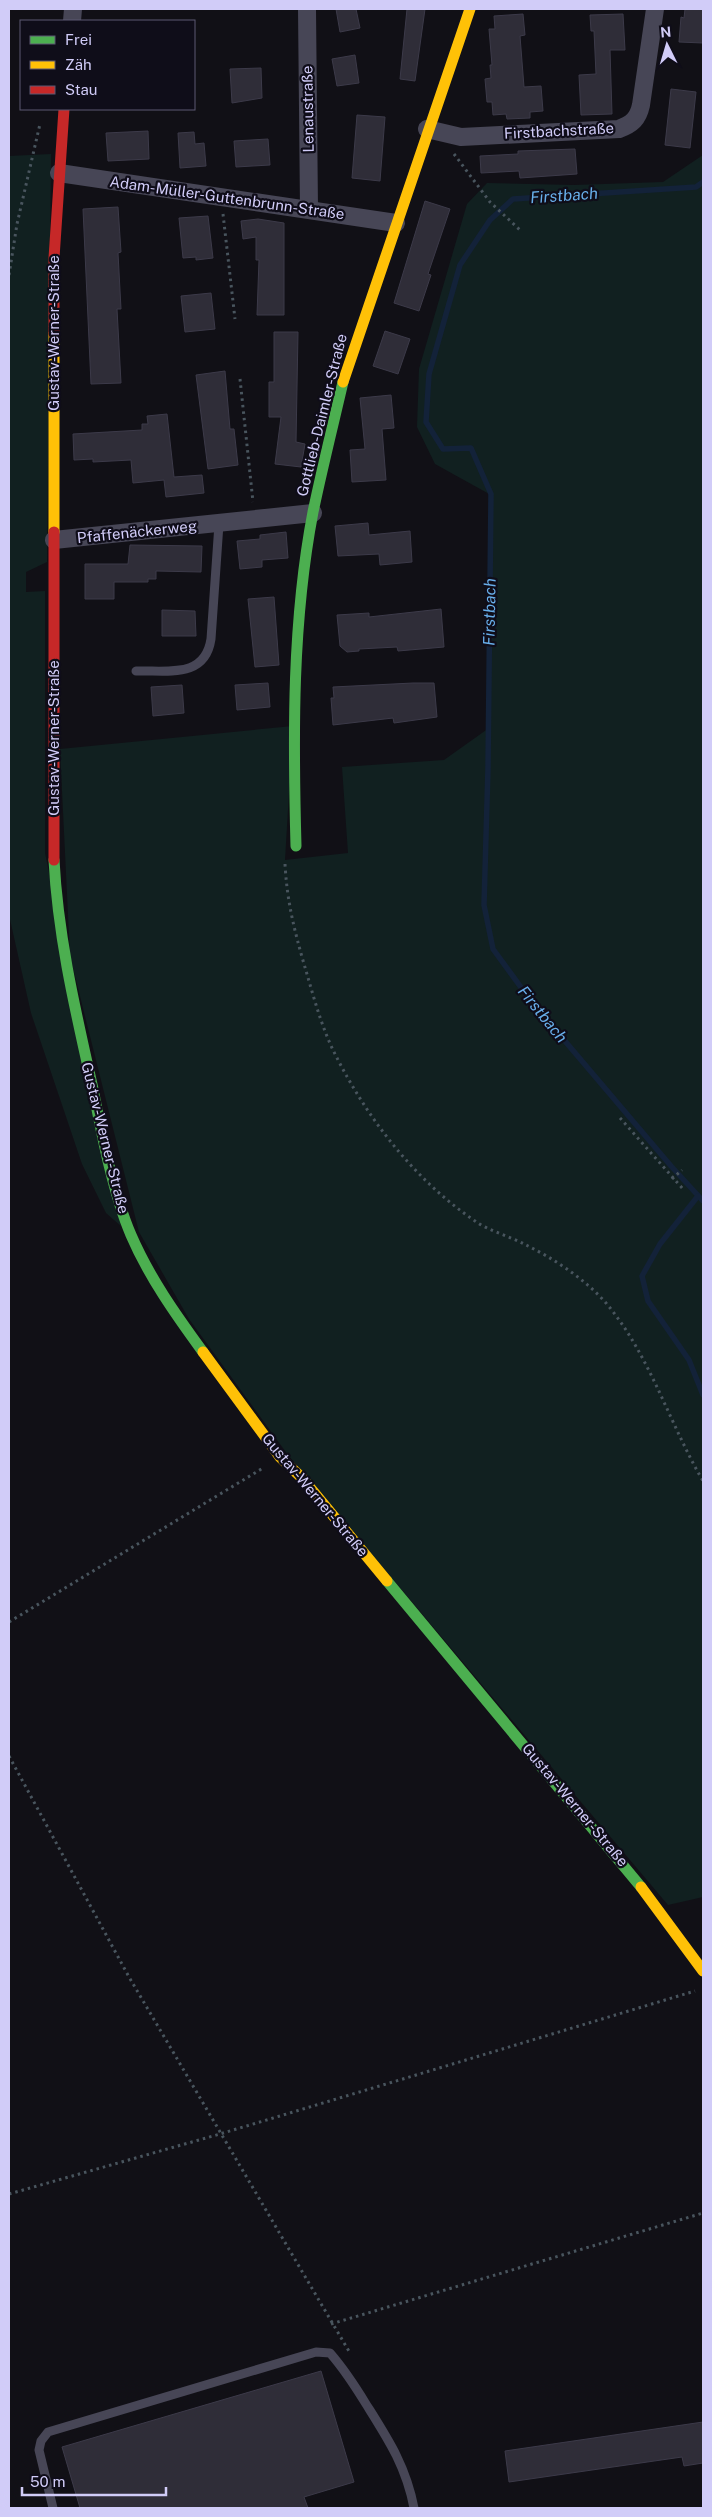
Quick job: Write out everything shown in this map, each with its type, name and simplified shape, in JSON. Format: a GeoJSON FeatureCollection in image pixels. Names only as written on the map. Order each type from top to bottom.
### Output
{"type":"FeatureCollection","features":[{"type":"Feature","properties":{"kind":"street","name":"Lenaustraße"},"geometry":{"type":"LineString","coordinates":[[307,9],[309,209]]}},
{"type":"Feature","properties":{"kind":"street","name":"Gottlieb-Daimler-Straße"},"geometry":{"type":"LineString","coordinates":[[296,846],[293,726],[302,600],[312,513],[344,378],[427,129],[470,9]]}},
{"type":"Feature","properties":{"kind":"street","name":"Firstbachstraße"},"geometry":{"type":"LineString","coordinates":[[427,129],[462,137],[619,129],[630,125],[638,116],[640,110],[655,9]]}},
{"type":"Feature","properties":{"kind":"street","name":"Gustav-Werner-Straße"},"geometry":{"type":"LineString","coordinates":[[64,110],[54,258],[54,853],[61,939],[100,1123],[122,1209],[142,1258],[163,1294],[231,1392],[280,1457],[302,1478],[556,1782],[658,1908],[703,1971]]}},
{"type":"Feature","properties":{"kind":"street","name":"Adam-Müller-Guttenbrunn-Straße"},"geometry":{"type":"LineString","coordinates":[[59,173],[396,223]]}},
{"type":"Feature","properties":{"kind":"street","name":"Pfaffenäckerweg"},"geometry":{"type":"LineString","coordinates":[[54,540],[312,513]]}},
{"type":"Feature","properties":{"kind":"lane","name":"Pfaffenäckerweg"},"geometry":{"type":"LineString","coordinates":[[136,671],[185,670],[198,664],[207,654],[211,639],[219,524]]}},
{"type":"Feature","properties":{"kind":"lane"},"geometry":{"type":"LineString","coordinates":[[53,2508],[39,2450],[41,2441],[48,2432],[316,2352],[330,2353],[342,2367],[395,2450],[409,2482],[414,2508]]}},
{"type":"Feature","properties":{"kind":"path"},"geometry":{"type":"LineString","coordinates":[[9,275],[35,138],[42,116]]}},
{"type":"Feature","properties":{"kind":"path"},"geometry":{"type":"LineString","coordinates":[[447,133],[452,151],[490,202],[520,230]]}},
{"type":"Feature","properties":{"kind":"path"},"geometry":{"type":"LineString","coordinates":[[221,196],[235,319]]}},
{"type":"Feature","properties":{"kind":"path"},"geometry":{"type":"LineString","coordinates":[[240,379],[255,520]]}},
{"type":"Feature","properties":{"kind":"path"},"geometry":{"type":"LineString","coordinates":[[296,846],[285,860],[287,900],[297,939],[315,1002],[336,1055],[365,1105],[397,1152],[437,1193],[477,1223],[526,1245],[569,1270],[606,1303],[635,1343],[703,1481]]}},
{"type":"Feature","properties":{"kind":"path"},"geometry":{"type":"LineString","coordinates":[[620,1118],[683,1189]]}},
{"type":"Feature","properties":{"kind":"path"},"geometry":{"type":"LineString","coordinates":[[674,1178],[682,1170]]}},
{"type":"Feature","properties":{"kind":"path"},"geometry":{"type":"LineString","coordinates":[[9,1622],[280,1457]]}},
{"type":"Feature","properties":{"kind":"path"},"geometry":{"type":"LineString","coordinates":[[9,1756],[129,1977],[331,2324],[350,2353],[342,2367]]}},
{"type":"Feature","properties":{"kind":"path"},"geometry":{"type":"LineString","coordinates":[[9,2194],[220,2134],[703,1988]]}},
{"type":"Feature","properties":{"kind":"path"},"geometry":{"type":"LineString","coordinates":[[331,2324],[703,2213]]}},
{"type":"Feature","properties":{"kind":"shaded area"},"geometry":{"type":"Polygon","coordinates":[[[51,154],[47,562],[26,572],[26,592],[45,591],[45,853],[121,1226],[106,1213],[82,1164],[31,1013],[9,915],[9,156],[51,154]]]}},
{"type":"Feature","properties":{"kind":"shaded area"},"geometry":{"type":"Polygon","coordinates":[[[703,155],[703,1897],[668,1905],[288,1455],[189,1319],[139,1232],[70,956],[60,749],[293,726],[285,860],[348,853],[342,767],[444,760],[489,728],[491,495],[435,464],[417,427],[419,369],[467,204],[487,183],[574,185],[663,182],[703,155]]]}},
{"type":"Feature","properties":{"kind":"building"},"geometry":{"type":"Polygon","coordinates":[[[336,9],[356,9],[360,28],[340,32],[336,9]]]}},
{"type":"Feature","properties":{"kind":"building"},"geometry":{"type":"Polygon","coordinates":[[[407,9],[425,9],[415,81],[400,79],[407,9]]]}},
{"type":"Feature","properties":{"kind":"building"},"geometry":{"type":"Polygon","coordinates":[[[685,9],[703,9],[703,43],[679,42],[681,17],[684,18],[685,9]]]}},
{"type":"Feature","properties":{"kind":"building"},"geometry":{"type":"Polygon","coordinates":[[[523,14],[525,35],[520,36],[524,87],[541,86],[543,111],[530,112],[530,118],[507,119],[506,114],[493,115],[492,102],[487,102],[485,79],[491,78],[490,65],[492,65],[489,29],[495,29],[494,16],[523,14]]]}},
{"type":"Feature","properties":{"kind":"building"},"geometry":{"type":"Polygon","coordinates":[[[623,14],[625,50],[610,50],[612,114],[581,115],[579,75],[596,74],[594,31],[591,31],[590,15],[623,14]]]}},
{"type":"Feature","properties":{"kind":"building"},"geometry":{"type":"Polygon","coordinates":[[[355,55],[359,83],[337,86],[332,59],[355,55]]]}},
{"type":"Feature","properties":{"kind":"building"},"geometry":{"type":"Polygon","coordinates":[[[261,68],[262,98],[232,103],[230,69],[261,68]]]}},
{"type":"Feature","properties":{"kind":"building"},"geometry":{"type":"Polygon","coordinates":[[[671,89],[696,92],[690,148],[665,145],[671,89]]]}},
{"type":"Feature","properties":{"kind":"building"},"geometry":{"type":"Polygon","coordinates":[[[357,115],[385,117],[380,181],[352,178],[357,115]]]}},
{"type":"Feature","properties":{"kind":"building"},"geometry":{"type":"Polygon","coordinates":[[[148,131],[149,159],[108,161],[106,133],[148,131]]]}},
{"type":"Feature","properties":{"kind":"building"},"geometry":{"type":"Polygon","coordinates":[[[194,132],[195,144],[204,143],[206,166],[180,168],[178,133],[194,132]]]}},
{"type":"Feature","properties":{"kind":"building"},"geometry":{"type":"Polygon","coordinates":[[[268,139],[270,165],[236,167],[234,141],[268,139]]]}},
{"type":"Feature","properties":{"kind":"building"},"geometry":{"type":"Polygon","coordinates":[[[575,149],[577,174],[520,178],[519,171],[481,173],[480,156],[518,154],[518,151],[575,149]]]}},
{"type":"Feature","properties":{"kind":"building"},"geometry":{"type":"Polygon","coordinates":[[[425,201],[450,209],[428,274],[431,275],[419,311],[394,303],[425,201]]]}},
{"type":"Feature","properties":{"kind":"building"},"geometry":{"type":"Polygon","coordinates":[[[118,207],[121,252],[118,253],[121,309],[117,309],[121,383],[91,384],[83,209],[118,207]]]}},
{"type":"Feature","properties":{"kind":"building"},"geometry":{"type":"Polygon","coordinates":[[[208,216],[213,258],[196,260],[196,257],[183,258],[179,218],[208,216]]]}},
{"type":"Feature","properties":{"kind":"building"},"geometry":{"type":"Polygon","coordinates":[[[258,219],[284,223],[284,315],[257,315],[259,260],[256,260],[256,237],[243,239],[241,221],[258,219]]]}},
{"type":"Feature","properties":{"kind":"building"},"geometry":{"type":"Polygon","coordinates":[[[211,293],[215,329],[185,332],[181,296],[211,293]]]}},
{"type":"Feature","properties":{"kind":"building"},"geometry":{"type":"Polygon","coordinates":[[[385,331],[410,339],[398,374],[373,366],[385,331]]]}},
{"type":"Feature","properties":{"kind":"building"},"geometry":{"type":"Polygon","coordinates":[[[274,332],[298,332],[296,442],[305,444],[301,467],[275,464],[281,417],[269,417],[269,382],[274,382],[274,332]]]}},
{"type":"Feature","properties":{"kind":"building"},"geometry":{"type":"Polygon","coordinates":[[[225,371],[230,429],[234,429],[238,465],[208,469],[196,375],[225,371]]]}},
{"type":"Feature","properties":{"kind":"building"},"geometry":{"type":"Polygon","coordinates":[[[391,395],[394,428],[382,429],[386,480],[352,482],[350,450],[365,449],[360,398],[391,395]]]}},
{"type":"Feature","properties":{"kind":"building"},"geometry":{"type":"Polygon","coordinates":[[[167,414],[174,477],[202,475],[204,493],[166,497],[164,480],[133,483],[131,460],[93,462],[93,459],[74,460],[73,434],[142,430],[142,424],[148,424],[147,416],[167,414]]]}},
{"type":"Feature","properties":{"kind":"building"},"geometry":{"type":"Polygon","coordinates":[[[368,523],[369,535],[410,531],[412,562],[380,565],[379,554],[338,556],[335,526],[368,523]]]}},
{"type":"Feature","properties":{"kind":"building"},"geometry":{"type":"Polygon","coordinates":[[[286,532],[288,558],[262,560],[262,567],[240,569],[237,541],[260,539],[260,535],[286,532]]]}},
{"type":"Feature","properties":{"kind":"building"},"geometry":{"type":"Polygon","coordinates":[[[130,545],[202,546],[201,572],[156,571],[156,579],[148,579],[148,582],[114,582],[114,599],[85,599],[85,564],[128,564],[130,545]]]}},
{"type":"Feature","properties":{"kind":"building"},"geometry":{"type":"Polygon","coordinates":[[[274,597],[279,665],[255,667],[248,599],[274,597]]]}},
{"type":"Feature","properties":{"kind":"building"},"geometry":{"type":"Polygon","coordinates":[[[441,609],[444,647],[398,651],[397,647],[359,649],[359,651],[347,652],[340,646],[337,615],[369,613],[369,617],[441,609]]]}},
{"type":"Feature","properties":{"kind":"building"},"geometry":{"type":"Polygon","coordinates":[[[162,610],[195,611],[196,636],[162,636],[162,610]]]}},
{"type":"Feature","properties":{"kind":"building"},"geometry":{"type":"Polygon","coordinates":[[[268,683],[270,707],[237,710],[235,685],[268,683]]]}},
{"type":"Feature","properties":{"kind":"building"},"geometry":{"type":"Polygon","coordinates":[[[434,683],[437,717],[394,723],[393,718],[333,725],[331,698],[334,698],[333,687],[434,683]]]}},
{"type":"Feature","properties":{"kind":"building"},"geometry":{"type":"Polygon","coordinates":[[[182,685],[184,713],[153,716],[151,687],[182,685]]]}},
{"type":"Feature","properties":{"kind":"building"},"geometry":{"type":"Polygon","coordinates":[[[321,2371],[354,2482],[304,2497],[308,2508],[80,2508],[62,2447],[321,2371]]]}},
{"type":"Feature","properties":{"kind":"building"},"geometry":{"type":"Polygon","coordinates":[[[703,2422],[703,2463],[684,2466],[682,2457],[509,2482],[505,2451],[703,2422]]]}},
{"type":"Feature","properties":{"kind":"waterway","name":"Firstbach"},"geometry":{"type":"LineString","coordinates":[[703,182],[696,187],[513,199],[490,220],[460,265],[429,374],[426,422],[443,449],[471,448],[491,494],[488,768],[484,905],[493,949],[531,1001],[703,1201]]}},
{"type":"Feature","properties":{"kind":"waterway"},"geometry":{"type":"LineString","coordinates":[[698,1196],[660,1244],[642,1276],[648,1301],[689,1360],[703,1395]]}},
{"type":"Feature","properties":{"kind":"traffic: fast"},"geometry":{"type":"LineString","coordinates":[[296,846],[294,762],[301,595],[313,512],[343,382]]}},
{"type":"Feature","properties":{"kind":"traffic: fast"},"geometry":{"type":"LineString","coordinates":[[54,860],[59,918],[69,975],[113,1182],[138,1251],[173,1310],[203,1352]]}},
{"type":"Feature","properties":{"kind":"traffic: fast"},"geometry":{"type":"LineString","coordinates":[[387,1581],[641,1887]]}},
{"type":"Feature","properties":{"kind":"traffic: slow"},"geometry":{"type":"LineString","coordinates":[[343,382],[470,9]]}},
{"type":"Feature","properties":{"kind":"traffic: slow"},"geometry":{"type":"LineString","coordinates":[[54,334],[54,532]]}},
{"type":"Feature","properties":{"kind":"traffic: slow"},"geometry":{"type":"LineString","coordinates":[[203,1352],[280,1457],[302,1478],[387,1581]]}},
{"type":"Feature","properties":{"kind":"traffic: slow"},"geometry":{"type":"LineString","coordinates":[[641,1887],[703,1971]]}},
{"type":"Feature","properties":{"kind":"traffic: jam"},"geometry":{"type":"LineString","coordinates":[[54,334],[54,258],[64,110]]}},
{"type":"Feature","properties":{"kind":"traffic: jam"},"geometry":{"type":"LineString","coordinates":[[54,532],[54,860]]}}]}
